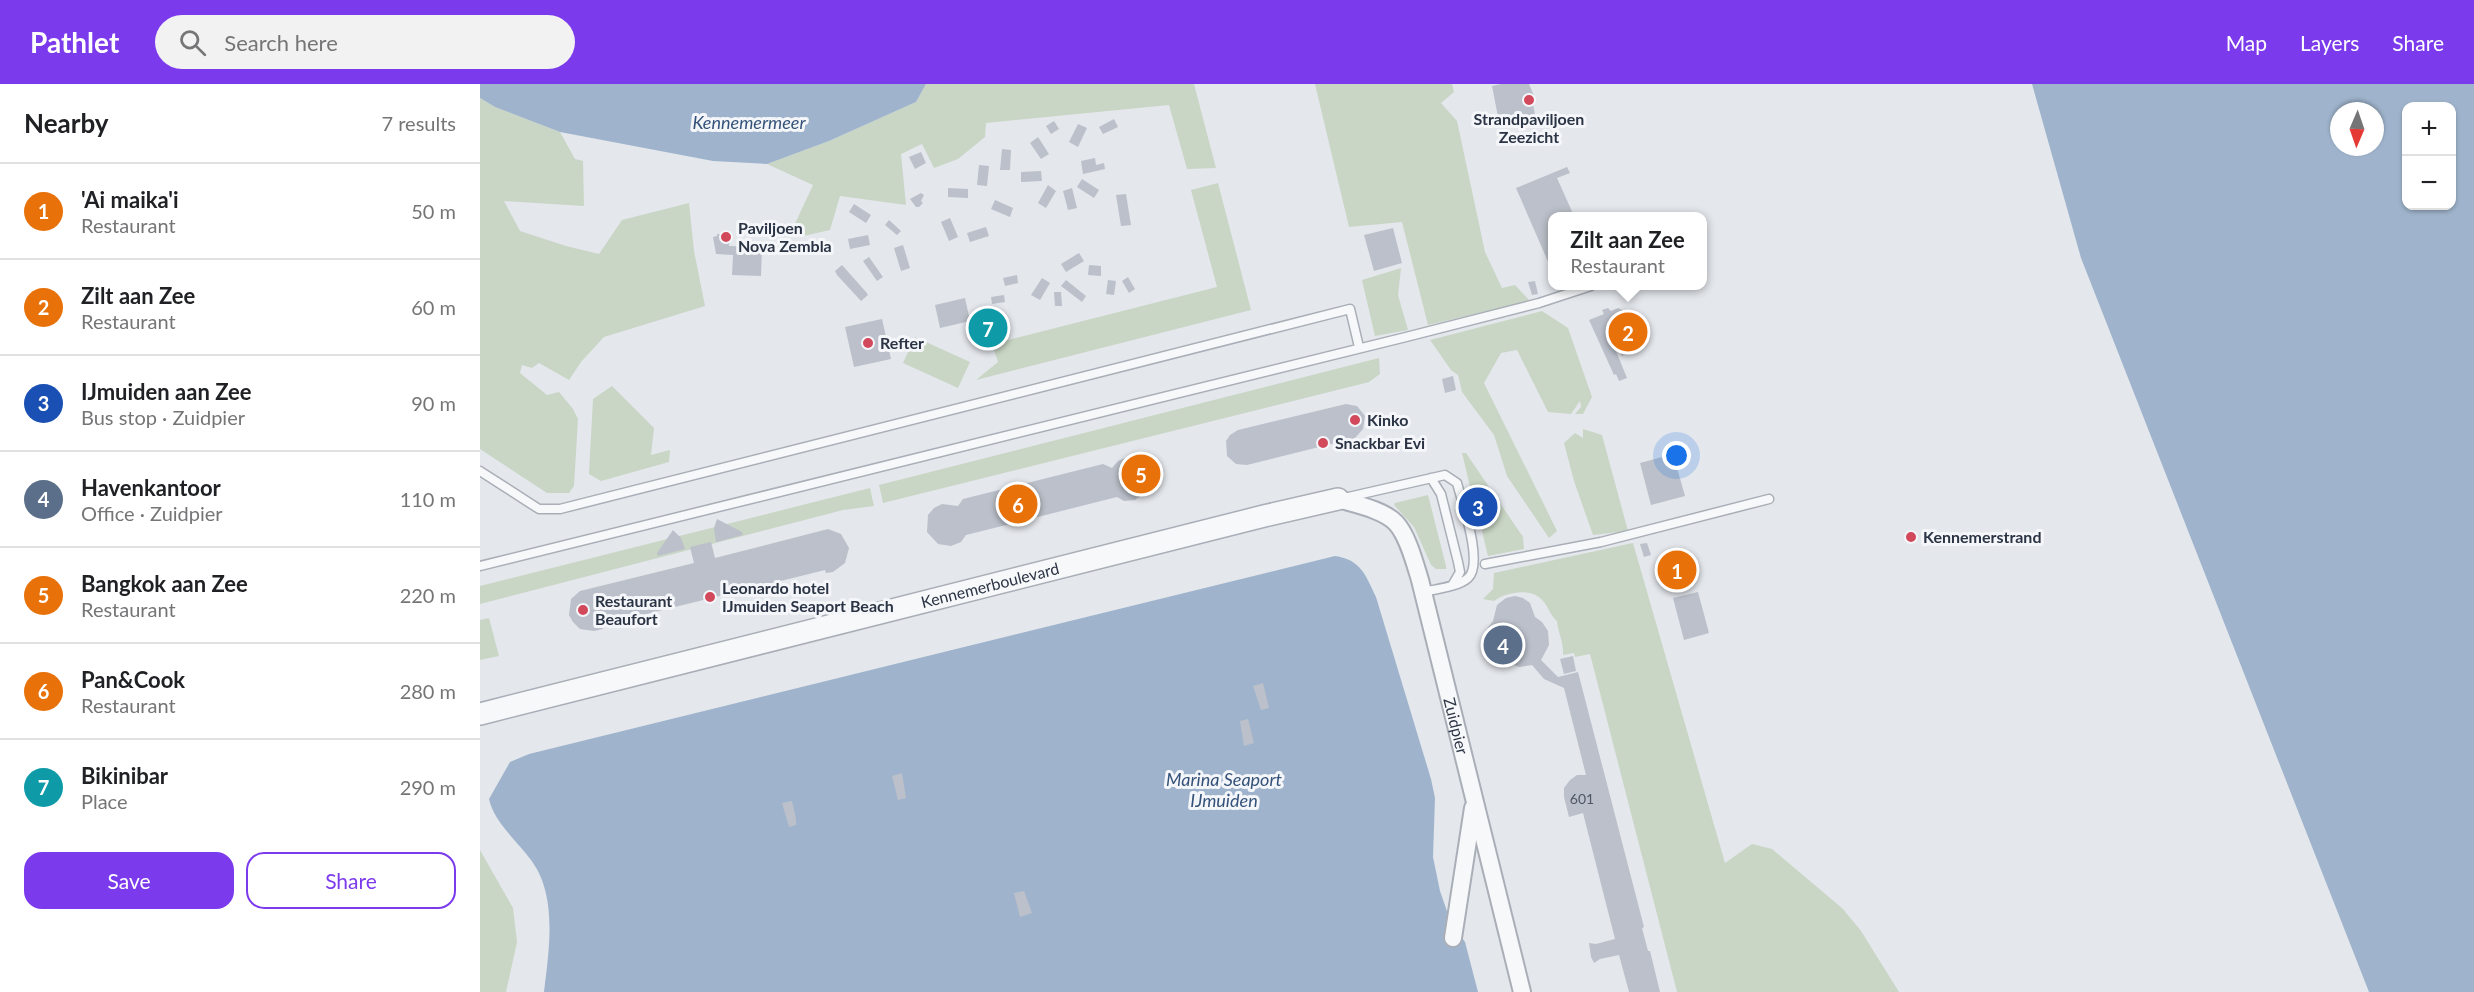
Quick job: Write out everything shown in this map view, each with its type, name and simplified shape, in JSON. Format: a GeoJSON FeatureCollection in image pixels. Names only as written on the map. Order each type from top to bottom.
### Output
{"type":"FeatureCollection","features":[{"type":"Feature","properties":{"kind":"street","name":"Zuidpier"},"geometry":{"type":"LineString","coordinates":[[1338,499],[1369,508],[1395,522],[1410,549],[1423,592],[1522,992]]}},
{"type":"Feature","properties":{"kind":"street","name":"Kennemerboulevard"},"geometry":{"type":"LineString","coordinates":[[480,714],[1338,499]]}},
{"type":"Feature","properties":{"kind":"street"},"geometry":{"type":"LineString","coordinates":[[1454,938],[1474,799]]}},
{"type":"Feature","properties":{"kind":"lane"},"geometry":{"type":"LineString","coordinates":[[480,566],[1539,303],[1577,290]]}},
{"type":"Feature","properties":{"kind":"lane"},"geometry":{"type":"LineString","coordinates":[[480,471],[539,509],[560,509],[1350,309],[1359,347]]}},
{"type":"Feature","properties":{"kind":"lane","name":"Kennemerboulevard"},"geometry":{"type":"LineString","coordinates":[[1338,499],[1445,475],[1457,483],[1475,559],[1473,572],[1466,580],[1423,592]]}},
{"type":"Feature","properties":{"kind":"lane"},"geometry":{"type":"LineString","coordinates":[[1431,478],[1441,494],[1458,562],[1460,572],[1453,584]]}},
{"type":"Feature","properties":{"kind":"lane"},"geometry":{"type":"LineString","coordinates":[[1485,564],[1601,542],[1769,499]]}},
{"type":"Feature","properties":{"kind":"green space"},"geometry":{"type":"Polygon","coordinates":[[[926,84],[1194,84],[1216,168],[1187,169],[1169,105],[986,123],[985,137],[958,159],[934,168],[922,144],[901,154],[906,205],[840,196],[830,230],[799,237],[792,230],[813,185],[767,164],[829,141],[916,102],[926,84]]]}},
{"type":"Feature","properties":{"kind":"green space"},"geometry":{"type":"Polygon","coordinates":[[[1315,84],[1452,84],[1454,92],[1441,103],[1457,121],[1485,252],[1502,288],[1515,285],[1530,301],[1428,325],[1402,222],[1349,227],[1315,84]]]}},
{"type":"Feature","properties":{"kind":"green space"},"geometry":{"type":"Polygon","coordinates":[[[480,98],[495,107],[560,132],[575,159],[583,161],[584,206],[504,201],[520,231],[599,254],[622,220],[689,203],[694,251],[705,306],[604,337],[581,362],[569,380],[539,363],[532,368],[522,365],[520,373],[547,395],[559,392],[578,419],[574,486],[569,493],[547,493],[480,449],[480,98]]]}},
{"type":"Feature","properties":{"kind":"green space"},"geometry":{"type":"Polygon","coordinates":[[[1218,183],[1251,310],[976,380],[998,362],[992,344],[1217,287],[1191,190],[1218,183]]]}},
{"type":"Feature","properties":{"kind":"green space"},"geometry":{"type":"Polygon","coordinates":[[[1401,268],[1398,295],[1408,330],[1375,336],[1362,280],[1401,268]]]}},
{"type":"Feature","properties":{"kind":"green space"},"geometry":{"type":"Polygon","coordinates":[[[1542,311],[1568,328],[1592,397],[1583,414],[1575,414],[1581,407],[1580,401],[1571,414],[1548,412],[1517,350],[1501,353],[1484,383],[1557,531],[1549,538],[1507,476],[1494,435],[1462,392],[1458,375],[1451,370],[1430,340],[1542,311]]]}},
{"type":"Feature","properties":{"kind":"green space"},"geometry":{"type":"Polygon","coordinates":[[[915,337],[970,362],[958,388],[903,363],[915,337]]]}},
{"type":"Feature","properties":{"kind":"green space"},"geometry":{"type":"Polygon","coordinates":[[[1379,358],[1380,374],[1369,382],[883,503],[879,485],[1379,358]]]}},
{"type":"Feature","properties":{"kind":"green space"},"geometry":{"type":"Polygon","coordinates":[[[612,386],[654,428],[651,455],[670,450],[669,462],[601,481],[589,474],[593,399],[612,386]]]}},
{"type":"Feature","properties":{"kind":"green space"},"geometry":{"type":"Polygon","coordinates":[[[1583,429],[1602,435],[1628,531],[1593,535],[1574,481],[1564,443],[1575,433],[1583,438],[1583,429]]]}},
{"type":"Feature","properties":{"kind":"green space"},"geometry":{"type":"Polygon","coordinates":[[[1462,453],[1466,453],[1523,537],[1524,549],[1488,556],[1482,531],[1486,526],[1481,505],[1473,499],[1462,453]]]}},
{"type":"Feature","properties":{"kind":"green space"},"geometry":{"type":"Polygon","coordinates":[[[870,488],[874,506],[843,510],[480,604],[480,586],[870,488]]]}},
{"type":"Feature","properties":{"kind":"green space"},"geometry":{"type":"Polygon","coordinates":[[[1428,495],[1446,569],[1436,569],[1431,565],[1414,527],[1394,505],[1428,495]]]}},
{"type":"Feature","properties":{"kind":"green space"},"geometry":{"type":"Polygon","coordinates":[[[1633,543],[1725,863],[1752,844],[1772,849],[1843,909],[1861,931],[1899,992],[1677,992],[1590,654],[1575,657],[1574,653],[1563,655],[1557,621],[1538,597],[1519,592],[1505,595],[1494,601],[1483,599],[1493,589],[1494,573],[1633,543]]]}},
{"type":"Feature","properties":{"kind":"green space"},"geometry":{"type":"Polygon","coordinates":[[[489,618],[499,656],[480,660],[480,620],[489,618]]]}},
{"type":"Feature","properties":{"kind":"green space"},"geometry":{"type":"Polygon","coordinates":[[[480,850],[513,908],[517,942],[506,992],[480,992],[480,850]]]}},
{"type":"Feature","properties":{"kind":"water","name":"Kennemermeer"},"geometry":{"type":"Polygon","coordinates":[[[480,84],[926,84],[916,102],[829,141],[767,164],[713,161],[560,132],[495,107],[480,98],[480,84]]]}},
{"type":"Feature","properties":{"kind":"water"},"geometry":{"type":"Polygon","coordinates":[[[2032,84],[2474,84],[2474,992],[2369,992],[2081,258],[2032,84]]]}},
{"type":"Feature","properties":{"kind":"water","name":"Marina Seaport IJmuiden"},"geometry":{"type":"Polygon","coordinates":[[[1335,556],[1351,561],[1361,569],[1376,597],[1431,779],[1435,798],[1433,857],[1440,891],[1451,923],[1465,942],[1478,992],[544,992],[550,924],[545,890],[540,874],[496,816],[489,799],[510,762],[529,754],[1335,556]]]}},
{"type":"Feature","properties":{"kind":"building"},"geometry":{"type":"Polygon","coordinates":[[[1529,84],[1535,98],[1532,99],[1536,120],[1519,124],[1517,118],[1499,122],[1492,86],[1529,84]]]}},
{"type":"Feature","properties":{"kind":"building"},"geometry":{"type":"Polygon","coordinates":[[[1114,119],[1118,127],[1103,134],[1099,127],[1114,119]]]}},
{"type":"Feature","properties":{"kind":"building"},"geometry":{"type":"Polygon","coordinates":[[[1054,121],[1059,129],[1051,134],[1046,126],[1054,121]]]}},
{"type":"Feature","properties":{"kind":"building"},"geometry":{"type":"Polygon","coordinates":[[[1078,124],[1087,128],[1078,147],[1069,142],[1078,124]]]}},
{"type":"Feature","properties":{"kind":"building"},"geometry":{"type":"Polygon","coordinates":[[[1038,137],[1049,154],[1041,159],[1030,143],[1038,137]]]}},
{"type":"Feature","properties":{"kind":"building"},"geometry":{"type":"Polygon","coordinates":[[[1002,149],[1011,150],[1010,170],[1000,170],[1002,149]]]}},
{"type":"Feature","properties":{"kind":"building"},"geometry":{"type":"Polygon","coordinates":[[[921,152],[926,163],[915,169],[909,157],[921,152]]]}},
{"type":"Feature","properties":{"kind":"building"},"geometry":{"type":"Polygon","coordinates":[[[1095,158],[1096,165],[1104,163],[1105,169],[1083,174],[1081,161],[1095,158]]]}},
{"type":"Feature","properties":{"kind":"building"},"geometry":{"type":"Polygon","coordinates":[[[979,165],[989,166],[987,186],[977,185],[979,165]]]}},
{"type":"Feature","properties":{"kind":"building"},"geometry":{"type":"Polygon","coordinates":[[[1567,167],[1570,173],[1557,178],[1572,212],[1548,212],[1548,262],[1516,188],[1567,167]]]}},
{"type":"Feature","properties":{"kind":"building"},"geometry":{"type":"Polygon","coordinates":[[[1041,171],[1042,181],[1021,182],[1021,172],[1041,171]]]}},
{"type":"Feature","properties":{"kind":"building"},"geometry":{"type":"Polygon","coordinates":[[[1082,179],[1099,190],[1094,198],[1077,187],[1082,179]]]}},
{"type":"Feature","properties":{"kind":"building"},"geometry":{"type":"Polygon","coordinates":[[[1048,185],[1056,191],[1046,208],[1038,203],[1048,185]]]}},
{"type":"Feature","properties":{"kind":"building"},"geometry":{"type":"Polygon","coordinates":[[[948,188],[968,189],[968,198],[948,197],[948,188]]]}},
{"type":"Feature","properties":{"kind":"building"},"geometry":{"type":"Polygon","coordinates":[[[1072,188],[1077,208],[1068,210],[1063,191],[1072,188]]]}},
{"type":"Feature","properties":{"kind":"building"},"geometry":{"type":"Polygon","coordinates":[[[921,193],[924,195],[921,201],[923,203],[916,207],[910,199],[921,193]]]}},
{"type":"Feature","properties":{"kind":"building"},"geometry":{"type":"Polygon","coordinates":[[[1126,194],[1131,225],[1121,226],[1116,195],[1126,194]]]}},
{"type":"Feature","properties":{"kind":"building"},"geometry":{"type":"Polygon","coordinates":[[[995,200],[1013,208],[1010,217],[991,209],[995,200]]]}},
{"type":"Feature","properties":{"kind":"building"},"geometry":{"type":"Polygon","coordinates":[[[854,204],[871,215],[866,223],[849,212],[854,204]]]}},
{"type":"Feature","properties":{"kind":"building"},"geometry":{"type":"Polygon","coordinates":[[[950,218],[958,237],[949,241],[941,222],[950,218]]]}},
{"type":"Feature","properties":{"kind":"building"},"geometry":{"type":"Polygon","coordinates":[[[889,220],[901,231],[897,235],[885,225],[889,220]]]}},
{"type":"Feature","properties":{"kind":"building"},"geometry":{"type":"Polygon","coordinates":[[[986,227],[989,236],[970,242],[967,233],[986,227]]]}},
{"type":"Feature","properties":{"kind":"building"},"geometry":{"type":"Polygon","coordinates":[[[1393,228],[1402,263],[1374,271],[1364,235],[1393,228]]]}},
{"type":"Feature","properties":{"kind":"building"},"geometry":{"type":"Polygon","coordinates":[[[717,234],[730,234],[729,246],[762,247],[761,276],[732,275],[733,255],[716,254],[713,237],[717,234]]]}},
{"type":"Feature","properties":{"kind":"building"},"geometry":{"type":"Polygon","coordinates":[[[868,235],[870,245],[850,249],[848,239],[868,235]]]}},
{"type":"Feature","properties":{"kind":"building"},"geometry":{"type":"Polygon","coordinates":[[[903,245],[910,268],[901,271],[894,248],[903,245]]]}},
{"type":"Feature","properties":{"kind":"building"},"geometry":{"type":"Polygon","coordinates":[[[1079,253],[1084,261],[1066,272],[1061,264],[1079,253]]]}},
{"type":"Feature","properties":{"kind":"building"},"geometry":{"type":"Polygon","coordinates":[[[869,257],[883,277],[877,281],[863,261],[869,257]]]}},
{"type":"Feature","properties":{"kind":"building"},"geometry":{"type":"Polygon","coordinates":[[[842,265],[868,295],[861,301],[837,275],[835,271],[842,265]]]}},
{"type":"Feature","properties":{"kind":"building"},"geometry":{"type":"Polygon","coordinates":[[[1089,265],[1101,266],[1101,276],[1088,275],[1089,265]]]}},
{"type":"Feature","properties":{"kind":"building"},"geometry":{"type":"Polygon","coordinates":[[[1017,275],[1018,283],[1005,286],[1003,278],[1017,275]]]}},
{"type":"Feature","properties":{"kind":"building"},"geometry":{"type":"Polygon","coordinates":[[[1128,277],[1135,289],[1129,293],[1122,281],[1128,277]]]}},
{"type":"Feature","properties":{"kind":"building"},"geometry":{"type":"Polygon","coordinates":[[[1042,278],[1050,283],[1040,300],[1031,295],[1042,278]]]}},
{"type":"Feature","properties":{"kind":"building"},"geometry":{"type":"Polygon","coordinates":[[[1066,280],[1086,296],[1082,302],[1061,286],[1066,280]]]}},
{"type":"Feature","properties":{"kind":"building"},"geometry":{"type":"Polygon","coordinates":[[[1108,280],[1116,281],[1114,295],[1106,294],[1108,280]]]}},
{"type":"Feature","properties":{"kind":"building"},"geometry":{"type":"Polygon","coordinates":[[[1535,281],[1538,294],[1532,295],[1528,282],[1535,281]]]}},
{"type":"Feature","properties":{"kind":"building"},"geometry":{"type":"Polygon","coordinates":[[[1054,292],[1061,292],[1062,306],[1055,306],[1054,292]]]}},
{"type":"Feature","properties":{"kind":"building"},"geometry":{"type":"Polygon","coordinates":[[[1004,295],[1005,302],[992,304],[991,297],[1004,295]]]}},
{"type":"Feature","properties":{"kind":"building"},"geometry":{"type":"Polygon","coordinates":[[[965,298],[970,321],[940,328],[935,305],[965,298]]]}},
{"type":"Feature","properties":{"kind":"building"},"geometry":{"type":"Polygon","coordinates":[[[1608,308],[1611,311],[1618,308],[1622,310],[1637,337],[1636,350],[1622,356],[1619,349],[1616,351],[1627,378],[1619,381],[1616,374],[1614,375],[1589,320],[1604,314],[1602,310],[1608,308]]]}},
{"type":"Feature","properties":{"kind":"building","name":"Refter"},"geometry":{"type":"Polygon","coordinates":[[[882,319],[891,359],[854,367],[845,327],[882,319]]]}},
{"type":"Feature","properties":{"kind":"building"},"geometry":{"type":"Polygon","coordinates":[[[1453,376],[1456,390],[1445,393],[1442,379],[1453,376]]]}},
{"type":"Feature","properties":{"kind":"building"},"geometry":{"type":"Polygon","coordinates":[[[1346,404],[1357,406],[1365,416],[1363,429],[1355,438],[1247,465],[1236,464],[1227,456],[1226,441],[1238,430],[1346,404]]]}},
{"type":"Feature","properties":{"kind":"building"},"geometry":{"type":"Polygon","coordinates":[[[1673,454],[1685,496],[1651,505],[1640,463],[1673,454]]]}},
{"type":"Feature","properties":{"kind":"building"},"geometry":{"type":"Polygon","coordinates":[[[1125,458],[1141,462],[1150,475],[1147,491],[1135,500],[1124,501],[1117,497],[966,535],[961,542],[951,546],[938,544],[927,532],[928,515],[942,504],[958,506],[963,499],[1103,464],[1112,468],[1118,461],[1125,458]]]}},
{"type":"Feature","properties":{"kind":"building"},"geometry":{"type":"Polygon","coordinates":[[[717,519],[742,532],[743,535],[716,542],[714,528],[717,519]]]}},
{"type":"Feature","properties":{"kind":"building"},"geometry":{"type":"Polygon","coordinates":[[[828,529],[841,534],[849,548],[845,563],[833,572],[826,573],[825,570],[602,625],[603,629],[594,631],[580,629],[569,615],[571,599],[580,591],[694,563],[690,547],[711,542],[715,558],[828,529]]]}},
{"type":"Feature","properties":{"kind":"building"},"geometry":{"type":"Polygon","coordinates":[[[673,530],[681,538],[685,549],[658,556],[657,553],[673,530]]]}},
{"type":"Feature","properties":{"kind":"building"},"geometry":{"type":"Polygon","coordinates":[[[1647,543],[1651,555],[1644,557],[1640,544],[1647,543]]]}},
{"type":"Feature","properties":{"kind":"building"},"geometry":{"type":"Polygon","coordinates":[[[1687,564],[1691,577],[1685,579],[1688,589],[1679,591],[1678,587],[1671,589],[1667,575],[1674,573],[1673,568],[1687,564]]]}},
{"type":"Feature","properties":{"kind":"building"},"geometry":{"type":"Polygon","coordinates":[[[1698,592],[1709,633],[1684,640],[1673,598],[1698,592]]]}},
{"type":"Feature","properties":{"kind":"building"},"geometry":{"type":"Polygon","coordinates":[[[1515,596],[1530,603],[1535,617],[1548,631],[1549,645],[1541,660],[1558,677],[1578,672],[1660,992],[1629,992],[1619,955],[1600,959],[1594,963],[1591,957],[1589,943],[1596,944],[1615,939],[1583,813],[1569,817],[1564,797],[1564,788],[1570,780],[1577,775],[1586,775],[1564,688],[1544,679],[1532,665],[1519,667],[1509,663],[1499,651],[1489,647],[1485,638],[1485,631],[1493,621],[1497,605],[1506,598],[1515,596]]]}},
{"type":"Feature","properties":{"kind":"building"},"geometry":{"type":"Polygon","coordinates":[[[1573,656],[1576,671],[1564,674],[1560,659],[1573,656]]]}},
{"type":"Feature","properties":{"kind":"building"},"geometry":{"type":"Polygon","coordinates":[[[1263,683],[1269,708],[1261,710],[1253,686],[1263,683]]]}},
{"type":"Feature","properties":{"kind":"building"},"geometry":{"type":"Polygon","coordinates":[[[1248,719],[1254,743],[1244,746],[1240,721],[1248,719]]]}},
{"type":"Feature","properties":{"kind":"building"},"geometry":{"type":"Polygon","coordinates":[[[902,773],[906,798],[898,800],[892,776],[902,773]]]}},
{"type":"Feature","properties":{"kind":"building"},"geometry":{"type":"Polygon","coordinates":[[[792,801],[796,825],[789,827],[782,803],[792,801]]]}},
{"type":"Feature","properties":{"kind":"building"},"geometry":{"type":"Polygon","coordinates":[[[1024,891],[1032,913],[1020,917],[1014,893],[1024,891]]]}},
{"type":"Feature","properties":{"kind":"place","name":"Strandpaviljoen Zeezicht"},"geometry":{"type":"Point","coordinates":[1529,100]}},
{"type":"Feature","properties":{"kind":"place","name":"Paviljoen Nova Zembla"},"geometry":{"type":"Point","coordinates":[726,237]}},
{"type":"Feature","properties":{"kind":"place","name":"Bikinibar"},"geometry":{"type":"Point","coordinates":[988,328]}},
{"type":"Feature","properties":{"kind":"place","name":"Zilt aan Zee"},"geometry":{"type":"Point","coordinates":[1628,332]}},
{"type":"Feature","properties":{"kind":"place","name":"Refter"},"geometry":{"type":"Point","coordinates":[868,343]}},
{"type":"Feature","properties":{"kind":"place","name":"Kinko"},"geometry":{"type":"Point","coordinates":[1355,420]}},
{"type":"Feature","properties":{"kind":"place","name":"Snackbar Evi"},"geometry":{"type":"Point","coordinates":[1323,443]}},
{"type":"Feature","properties":{"kind":"place","name":"Bangkok aan Zee"},"geometry":{"type":"Point","coordinates":[1141,474]}},
{"type":"Feature","properties":{"kind":"place","name":"Pan&Cook"},"geometry":{"type":"Point","coordinates":[1018,504]}},
{"type":"Feature","properties":{"kind":"place","name":"IJmuiden aan Zee"},"geometry":{"type":"Point","coordinates":[1478,507]}},
{"type":"Feature","properties":{"kind":"place","name":"Kennemerstrand"},"geometry":{"type":"Point","coordinates":[1911,537]}},
{"type":"Feature","properties":{"kind":"place","name":"'Ai maika'i"},"geometry":{"type":"Point","coordinates":[1677,570]}},
{"type":"Feature","properties":{"kind":"place","name":"Leonardo hotel IJmuiden Seaport Beach"},"geometry":{"type":"Point","coordinates":[710,597]}},
{"type":"Feature","properties":{"kind":"place","name":"Restaurant Beaufort"},"geometry":{"type":"Point","coordinates":[583,610]}},
{"type":"Feature","properties":{"kind":"place","name":"Havenkantoor"},"geometry":{"type":"Point","coordinates":[1503,645]}}]}
